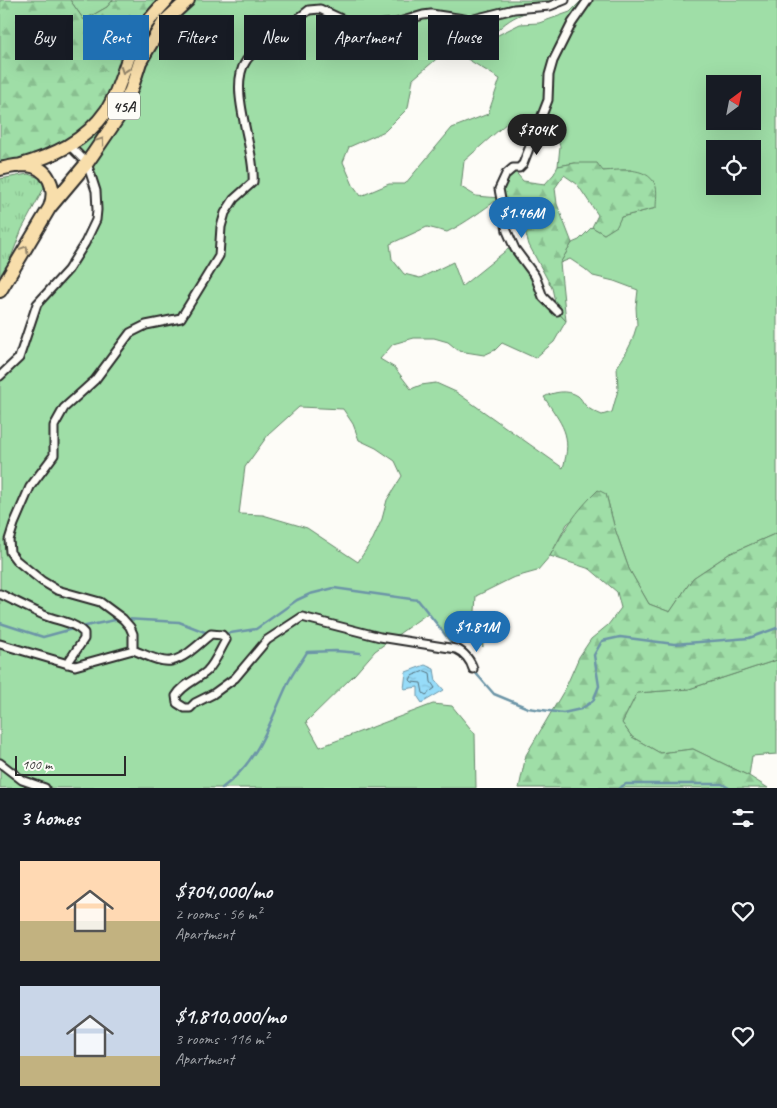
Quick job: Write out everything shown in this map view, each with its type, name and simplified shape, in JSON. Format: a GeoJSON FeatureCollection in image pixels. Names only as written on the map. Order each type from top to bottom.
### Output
{"type":"FeatureCollection","features":[{"type":"Feature","properties":{"kind":"highway","name":"45A"},"geometry":{"type":"LineString","coordinates":[[0,169],[39,160],[70,146],[91,129],[108,109],[138,37],[152,16],[167,0]]}},
{"type":"Feature","properties":{"kind":"highway","name":"45A"},"geometry":{"type":"LineString","coordinates":[[0,291],[50,206],[87,163],[119,116],[131,90],[140,62],[164,22],[188,0]]}},
{"type":"Feature","properties":{"kind":"highway","name":"45A"},"geometry":{"type":"LineString","coordinates":[[18,166],[33,166],[46,174],[51,182],[53,192],[50,206]]}},
{"type":"Feature","properties":{"kind":"street"},"geometry":{"type":"LineString","coordinates":[[133,650],[133,634],[123,619],[100,602],[57,590],[42,581],[16,560],[10,552],[9,540],[30,487],[54,455],[54,426],[60,414],[95,380],[130,333],[146,325],[181,318],[217,259],[221,227],[225,214],[234,199],[253,182],[254,167],[240,98],[240,77],[246,60],[254,51],[313,9],[320,9],[350,23],[362,26],[396,23],[431,14],[470,20],[514,9],[550,6],[565,0]]}},
{"type":"Feature","properties":{"kind":"street"},"geometry":{"type":"LineString","coordinates":[[557,311],[543,297],[535,276],[515,249],[507,231],[499,189],[506,174],[513,168],[519,168],[523,164],[548,100],[549,75],[553,60],[572,23],[588,0]]}},
{"type":"Feature","properties":{"kind":"street"},"geometry":{"type":"LineString","coordinates":[[0,376],[15,364],[22,354],[37,304],[68,270],[96,220],[96,191],[87,163],[70,146]]}},
{"type":"Feature","properties":{"kind":"street"},"geometry":{"type":"LineString","coordinates":[[0,594],[48,617],[78,628],[84,633],[84,639],[67,664]]}},
{"type":"Feature","properties":{"kind":"street"},"geometry":{"type":"LineString","coordinates":[[0,644],[76,666],[133,650],[161,660],[170,661],[192,650],[211,634],[222,635],[226,640],[213,664],[197,679],[185,685],[176,696],[177,703],[185,708],[190,708],[235,678],[267,640],[302,617],[380,636],[458,650],[472,664],[473,669]]}},
{"type":"Feature","properties":{"kind":"street"},"geometry":{"type":"LineString","coordinates":[[0,763],[22,780],[45,788]]}},
{"type":"Feature","properties":{"kind":"green space"},"geometry":{"type":"Polygon","coordinates":[[[0,0],[70,0],[83,19],[83,60],[131,60],[120,83],[84,135],[29,158],[0,161],[0,0]]]}},
{"type":"Feature","properties":{"kind":"green space"},"geometry":{"type":"Polygon","coordinates":[[[70,0],[113,0],[107,7],[93,15],[83,15],[83,19],[70,0]]]}},
{"type":"Feature","properties":{"kind":"green space"},"geometry":{"type":"Polygon","coordinates":[[[113,0],[167,0],[152,15],[149,21],[149,15],[93,15],[107,7],[113,0]]]}},
{"type":"Feature","properties":{"kind":"green space"},"geometry":{"type":"Polygon","coordinates":[[[167,0],[568,0],[563,6],[522,14],[499,29],[499,15],[428,15],[428,60],[435,60],[413,79],[408,108],[385,131],[349,147],[343,162],[353,185],[361,196],[389,184],[405,184],[452,128],[488,114],[500,79],[469,60],[499,60],[499,34],[520,24],[539,23],[570,12],[582,0],[777,0],[777,533],[729,554],[693,578],[670,612],[649,604],[629,569],[615,529],[606,494],[567,524],[550,556],[537,571],[512,578],[476,596],[475,611],[482,630],[483,647],[469,629],[449,639],[428,613],[375,651],[355,674],[306,722],[320,747],[433,704],[452,706],[475,734],[476,788],[0,788],[0,375],[25,348],[32,312],[70,271],[97,210],[87,163],[70,146],[125,60],[149,60],[149,26],[167,0]],[[509,121],[464,161],[461,187],[476,196],[500,198],[447,232],[427,227],[390,244],[392,259],[404,274],[420,278],[453,262],[462,286],[508,249],[522,259],[543,297],[566,321],[554,342],[535,358],[502,343],[495,350],[484,355],[459,351],[448,342],[434,338],[414,338],[393,344],[380,359],[395,368],[411,389],[421,385],[436,383],[456,392],[563,468],[567,446],[564,430],[544,397],[556,393],[570,392],[578,396],[587,407],[595,412],[602,415],[612,412],[618,390],[617,367],[632,341],[637,325],[636,307],[638,290],[593,276],[570,259],[560,263],[572,243],[579,240],[592,227],[604,234],[616,226],[621,217],[656,208],[631,170],[603,171],[575,163],[558,166],[560,146],[551,123],[542,121],[509,121]],[[299,407],[268,435],[245,467],[239,514],[263,515],[307,528],[358,562],[373,539],[382,519],[387,500],[402,476],[395,461],[376,448],[359,440],[353,424],[343,409],[299,407]]]}},
{"type":"Feature","properties":{"kind":"green space"},"geometry":{"type":"Polygon","coordinates":[[[575,163],[597,163],[603,171],[632,170],[645,174],[655,184],[657,192],[656,208],[621,217],[617,226],[604,234],[592,227],[598,215],[577,184],[564,175],[555,188],[557,204],[572,243],[560,263],[566,321],[557,311],[552,288],[529,245],[525,231],[513,227],[507,231],[499,189],[513,169],[523,181],[545,184],[558,166],[575,163]]]}},
{"type":"Feature","properties":{"kind":"green space"},"geometry":{"type":"Polygon","coordinates":[[[28,174],[43,179],[45,186],[22,229],[8,265],[0,277],[0,179],[28,174]]]}},
{"type":"Feature","properties":{"kind":"green space"},"geometry":{"type":"Polygon","coordinates":[[[598,490],[606,494],[615,529],[629,569],[649,604],[670,612],[693,578],[729,554],[777,533],[777,660],[689,689],[637,693],[622,723],[632,737],[660,753],[693,749],[749,776],[768,788],[519,788],[526,755],[565,689],[579,657],[591,639],[608,625],[621,608],[617,592],[590,569],[550,556],[571,521],[598,490]]]}},
{"type":"Feature","properties":{"kind":"green space"},"geometry":{"type":"Polygon","coordinates":[[[777,660],[777,754],[752,756],[749,776],[693,749],[660,753],[632,737],[622,723],[637,693],[689,689],[777,660]]]}},
{"type":"Feature","properties":{"kind":"water"},"geometry":{"type":"Polygon","coordinates":[[[425,665],[434,669],[436,681],[444,690],[422,703],[418,697],[418,687],[404,689],[406,672],[425,665]]]}},
{"type":"Feature","properties":{"kind":"waterway"},"geometry":{"type":"LineString","coordinates":[[224,634],[256,629],[297,600],[310,594],[334,588],[418,600],[454,646]]}},
{"type":"Feature","properties":{"kind":"waterway"},"geometry":{"type":"LineString","coordinates":[[81,627],[120,619]]}},
{"type":"Feature","properties":{"kind":"waterway"},"geometry":{"type":"LineString","coordinates":[[125,619],[179,622],[210,634]]}},
{"type":"Feature","properties":{"kind":"waterway"},"geometry":{"type":"LineString","coordinates":[[0,623],[43,637],[76,628]]}},
{"type":"Feature","properties":{"kind":"waterway"},"geometry":{"type":"LineString","coordinates":[[473,670],[494,694],[528,708],[563,713],[581,709],[593,701],[599,686],[594,655],[602,641],[620,637],[674,644],[749,638],[777,628]]}},
{"type":"Feature","properties":{"kind":"waterway"},"geometry":{"type":"LineString","coordinates":[[222,788],[234,778],[254,754],[289,681],[307,652],[336,651],[360,653]]}},
{"type":"Feature","properties":{"kind":"waterway"},"geometry":{"type":"LineString","coordinates":[[619,788],[626,784],[722,784],[729,788]]}}]}
